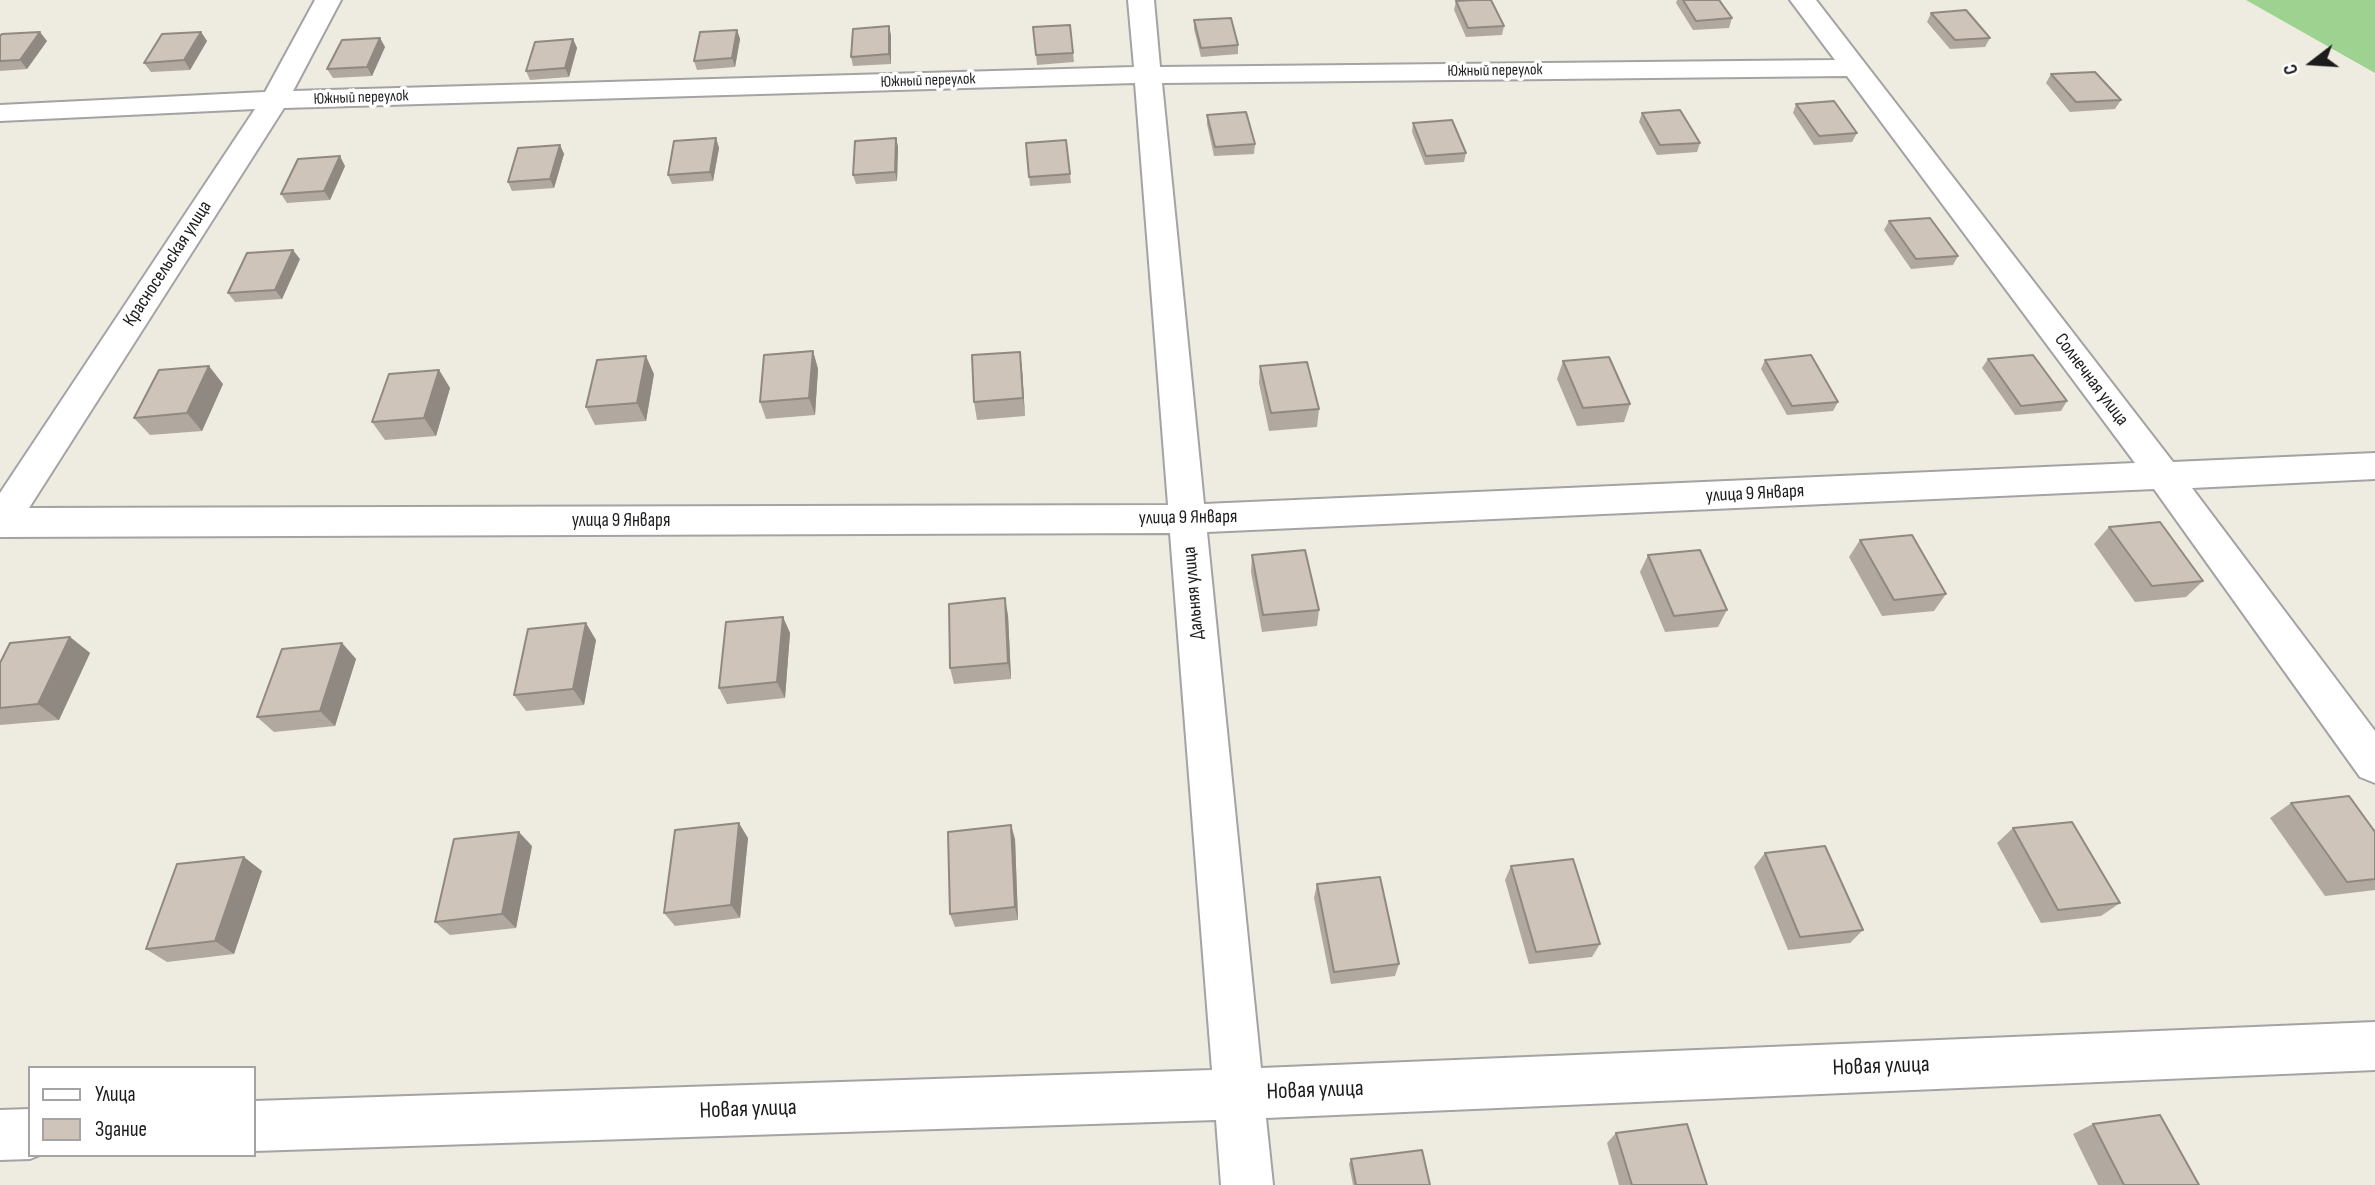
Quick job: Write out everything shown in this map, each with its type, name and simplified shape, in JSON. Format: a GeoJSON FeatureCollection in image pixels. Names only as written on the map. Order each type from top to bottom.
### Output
{"type":"FeatureCollection","features":[{"type":"Feature","properties":{"kind":"street","name":"Красносельская улица"},"geometry":{"type":"LineString","coordinates":[[0,522],[275,100],[328,0]]}},
{"type":"Feature","properties":{"kind":"street","name":"Дальняя улица"},"geometry":{"type":"LineString","coordinates":[[1141,0],[1247,1185]]}},
{"type":"Feature","properties":{"kind":"street","name":"Солнечная улица"},"geometry":{"type":"LineString","coordinates":[[1803,0],[2163,475],[2375,764]]}},
{"type":"Feature","properties":{"kind":"street","name":"Южный переулок"},"geometry":{"type":"LineString","coordinates":[[0,113],[275,100],[1148,75],[1856,68]]}},
{"type":"Feature","properties":{"kind":"street","name":"улица 9 Января"},"geometry":{"type":"LineString","coordinates":[[0,522],[1188,519],[2375,466]]}},
{"type":"Feature","properties":{"kind":"street","name":"Новая улица"},"geometry":{"type":"LineString","coordinates":[[256,1126],[1239,1094],[2375,1046]]}},
{"type":"Feature","properties":{"kind":"street"},"geometry":{"type":"LineString","coordinates":[[0,1135],[28,1134]]}},
{"type":"Feature","properties":{"kind":"green space"},"geometry":{"type":"Polygon","coordinates":[[[2246,0],[2375,0],[2375,73],[2246,0]]]}},
{"type":"Feature","properties":{"kind":"building"},"geometry":{"type":"Polygon","coordinates":[[[1491,0],[1504,26],[1468,28],[1456,1],[1491,0]]]}},
{"type":"Feature","properties":{"kind":"building"},"geometry":{"type":"Polygon","coordinates":[[[1683,0],[1719,0],[1732,18],[1696,21],[1683,0]]]}},
{"type":"Feature","properties":{"kind":"building"},"geometry":{"type":"Polygon","coordinates":[[[1966,10],[1990,38],[1955,40],[1931,13],[1966,10]]]}},
{"type":"Feature","properties":{"kind":"building"},"geometry":{"type":"Polygon","coordinates":[[[1231,18],[1238,45],[1201,48],[1194,20],[1231,18]]]}},
{"type":"Feature","properties":{"kind":"building"},"geometry":{"type":"Polygon","coordinates":[[[1070,25],[1073,53],[1036,55],[1033,27],[1070,25]]]}},
{"type":"Feature","properties":{"kind":"building"},"geometry":{"type":"Polygon","coordinates":[[[889,26],[889,54],[851,57],[853,29],[889,26]]]}},
{"type":"Feature","properties":{"kind":"building"},"geometry":{"type":"Polygon","coordinates":[[[737,30],[732,58],[694,61],[700,32],[737,30]]]}},
{"type":"Feature","properties":{"kind":"building"},"geometry":{"type":"Polygon","coordinates":[[[40,32],[20,60],[0,61],[2,34],[40,32]]]}},
{"type":"Feature","properties":{"kind":"building"},"geometry":{"type":"Polygon","coordinates":[[[201,32],[184,60],[144,63],[162,34],[201,32]]]}},
{"type":"Feature","properties":{"kind":"building"},"geometry":{"type":"Polygon","coordinates":[[[380,38],[367,67],[327,69],[342,40],[380,38]]]}},
{"type":"Feature","properties":{"kind":"building"},"geometry":{"type":"Polygon","coordinates":[[[573,39],[565,68],[526,71],[535,42],[573,39]]]}},
{"type":"Feature","properties":{"kind":"building"},"geometry":{"type":"Polygon","coordinates":[[[2095,72],[2121,100],[2076,102],[2051,74],[2095,72]]]}},
{"type":"Feature","properties":{"kind":"building"},"geometry":{"type":"Polygon","coordinates":[[[1834,101],[1857,133],[1819,136],[1796,104],[1834,101]]]}},
{"type":"Feature","properties":{"kind":"building"},"geometry":{"type":"Polygon","coordinates":[[[1680,110],[1700,143],[1660,145],[1642,113],[1680,110]]]}},
{"type":"Feature","properties":{"kind":"building"},"geometry":{"type":"Polygon","coordinates":[[[1246,112],[1255,144],[1215,147],[1207,115],[1246,112]]]}},
{"type":"Feature","properties":{"kind":"building"},"geometry":{"type":"Polygon","coordinates":[[[1452,120],[1466,153],[1426,156],[1413,123],[1452,120]]]}},
{"type":"Feature","properties":{"kind":"building"},"geometry":{"type":"Polygon","coordinates":[[[716,138],[710,172],[668,175],[674,141],[716,138]]]}},
{"type":"Feature","properties":{"kind":"building"},"geometry":{"type":"Polygon","coordinates":[[[896,138],[895,172],[853,175],[855,141],[896,138]]]}},
{"type":"Feature","properties":{"kind":"building"},"geometry":{"type":"Polygon","coordinates":[[[1066,140],[1070,174],[1029,177],[1026,143],[1066,140]]]}},
{"type":"Feature","properties":{"kind":"building"},"geometry":{"type":"Polygon","coordinates":[[[560,145],[550,179],[508,182],[518,148],[560,145]]]}},
{"type":"Feature","properties":{"kind":"building"},"geometry":{"type":"Polygon","coordinates":[[[340,156],[324,191],[281,194],[298,159],[340,156]]]}},
{"type":"Feature","properties":{"kind":"building"},"geometry":{"type":"Polygon","coordinates":[[[1930,218],[1958,256],[1916,259],[1889,221],[1930,218]]]}},
{"type":"Feature","properties":{"kind":"building"},"geometry":{"type":"Polygon","coordinates":[[[293,250],[275,290],[228,293],[247,253],[293,250]]]}},
{"type":"Feature","properties":{"kind":"building"},"geometry":{"type":"Polygon","coordinates":[[[813,351],[809,398],[760,402],[764,355],[813,351]]]}},
{"type":"Feature","properties":{"kind":"building"},"geometry":{"type":"Polygon","coordinates":[[[1020,352],[1023,398],[974,402],[972,355],[1020,352]]]}},
{"type":"Feature","properties":{"kind":"building"},"geometry":{"type":"Polygon","coordinates":[[[1811,355],[1838,402],[1792,406],[1765,360],[1811,355]]]}},
{"type":"Feature","properties":{"kind":"building"},"geometry":{"type":"Polygon","coordinates":[[[2033,355],[2067,401],[2021,406],[1988,359],[2033,355]]]}},
{"type":"Feature","properties":{"kind":"building"},"geometry":{"type":"Polygon","coordinates":[[[646,356],[637,403],[586,407],[597,360],[646,356]]]}},
{"type":"Feature","properties":{"kind":"building"},"geometry":{"type":"Polygon","coordinates":[[[1609,357],[1630,404],[1583,408],[1563,361],[1609,357]]]}},
{"type":"Feature","properties":{"kind":"building"},"geometry":{"type":"Polygon","coordinates":[[[1307,362],[1319,409],[1271,413],[1260,366],[1307,362]]]}},
{"type":"Feature","properties":{"kind":"building"},"geometry":{"type":"Polygon","coordinates":[[[209,366],[187,413],[134,418],[159,370],[209,366]]]}},
{"type":"Feature","properties":{"kind":"building"},"geometry":{"type":"Polygon","coordinates":[[[439,370],[424,418],[372,422],[389,374],[439,370]]]}},
{"type":"Feature","properties":{"kind":"building"},"geometry":{"type":"Polygon","coordinates":[[[2160,522],[2203,581],[2152,586],[2109,527],[2160,522]]]}},
{"type":"Feature","properties":{"kind":"building"},"geometry":{"type":"Polygon","coordinates":[[[1912,535],[1946,594],[1894,600],[1860,540],[1912,535]]]}},
{"type":"Feature","properties":{"kind":"building"},"geometry":{"type":"Polygon","coordinates":[[[1305,550],[1319,610],[1263,615],[1252,555],[1305,550]]]}},
{"type":"Feature","properties":{"kind":"building"},"geometry":{"type":"Polygon","coordinates":[[[1700,550],[1727,610],[1674,616],[1648,555],[1700,550]]]}},
{"type":"Feature","properties":{"kind":"building"},"geometry":{"type":"Polygon","coordinates":[[[1005,598],[1008,663],[950,668],[949,604],[1005,598]]]}},
{"type":"Feature","properties":{"kind":"building"},"geometry":{"type":"Polygon","coordinates":[[[783,617],[777,682],[719,688],[726,622],[783,617]]]}},
{"type":"Feature","properties":{"kind":"building"},"geometry":{"type":"Polygon","coordinates":[[[586,623],[573,689],[514,695],[528,629],[586,623]]]}},
{"type":"Feature","properties":{"kind":"building"},"geometry":{"type":"Polygon","coordinates":[[[70,637],[38,704],[0,708],[0,663],[10,643],[70,637]]]}},
{"type":"Feature","properties":{"kind":"building"},"geometry":{"type":"Polygon","coordinates":[[[342,643],[320,711],[257,717],[282,649],[342,643]]]}},
{"type":"Feature","properties":{"kind":"building"},"geometry":{"type":"Polygon","coordinates":[[[2349,796],[2375,832],[2375,879],[2347,882],[2291,803],[2349,796]]]}},
{"type":"Feature","properties":{"kind":"building"},"geometry":{"type":"Polygon","coordinates":[[[2072,822],[2120,903],[2058,910],[2013,828],[2072,822]]]}},
{"type":"Feature","properties":{"kind":"building"},"geometry":{"type":"Polygon","coordinates":[[[739,823],[731,905],[664,913],[675,830],[739,823]]]}},
{"type":"Feature","properties":{"kind":"building"},"geometry":{"type":"Polygon","coordinates":[[[1011,825],[1015,907],[950,914],[948,832],[1011,825]]]}},
{"type":"Feature","properties":{"kind":"building"},"geometry":{"type":"Polygon","coordinates":[[[519,832],[502,914],[435,922],[454,839],[519,832]]]}},
{"type":"Feature","properties":{"kind":"building"},"geometry":{"type":"Polygon","coordinates":[[[1825,846],[1863,930],[1800,937],[1765,853],[1825,846]]]}},
{"type":"Feature","properties":{"kind":"building"},"geometry":{"type":"Polygon","coordinates":[[[244,857],[215,941],[146,949],[177,864],[244,857]]]}},
{"type":"Feature","properties":{"kind":"building"},"geometry":{"type":"Polygon","coordinates":[[[1573,859],[1600,944],[1536,952],[1511,866],[1573,859]]]}},
{"type":"Feature","properties":{"kind":"building"},"geometry":{"type":"Polygon","coordinates":[[[1380,877],[1399,964],[1334,972],[1317,884],[1380,877]]]}},
{"type":"Feature","properties":{"kind":"building"},"geometry":{"type":"Polygon","coordinates":[[[2160,1115],[2199,1185],[2124,1185],[2093,1124],[2160,1115]]]}},
{"type":"Feature","properties":{"kind":"building"},"geometry":{"type":"Polygon","coordinates":[[[1687,1124],[1707,1185],[1632,1185],[1616,1133],[1687,1124]]]}},
{"type":"Feature","properties":{"kind":"building"},"geometry":{"type":"Polygon","coordinates":[[[1422,1150],[1430,1185],[1356,1185],[1351,1159],[1422,1150]]]}}]}
